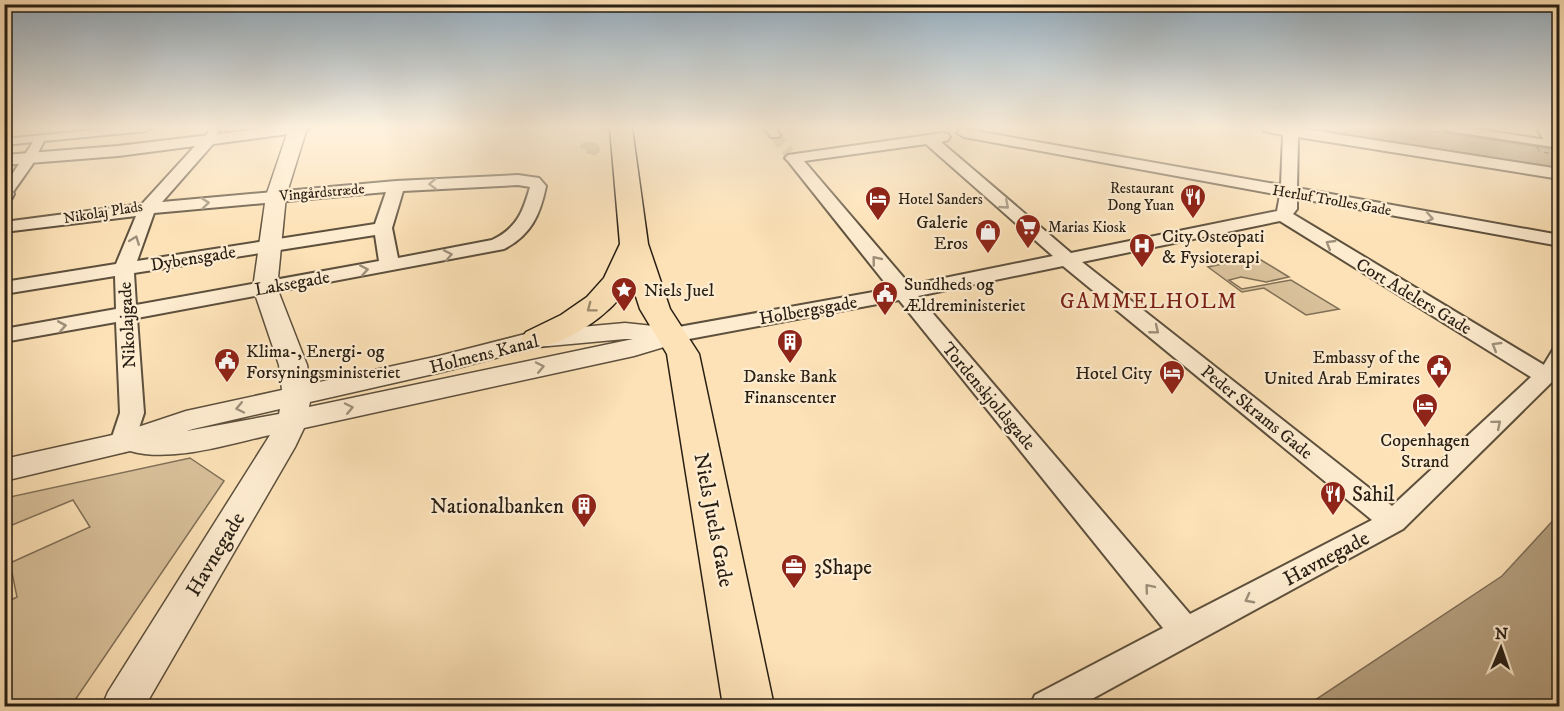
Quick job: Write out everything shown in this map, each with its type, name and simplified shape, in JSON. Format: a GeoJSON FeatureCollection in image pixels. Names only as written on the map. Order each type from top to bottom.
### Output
{"type":"FeatureCollection","features":[{"type":"Feature","properties":{"kind":"main road"},"geometry":{"type":"LineString","coordinates":[[625,161],[634,244],[655,309],[673,335]]}},
{"type":"Feature","properties":{"kind":"main road"},"geometry":{"type":"LineString","coordinates":[[644,161],[658,249],[675,297],[677,314],[673,335]]}},
{"type":"Feature","properties":{"kind":"main road"},"geometry":{"type":"LineString","coordinates":[[537,339],[572,321],[606,297],[624,272],[634,244]]}},
{"type":"Feature","properties":{"kind":"main road","name":"Niels Juels Gade"},"geometry":{"type":"LineString","coordinates":[[673,335],[683,354],[749,706]]}},
{"type":"Feature","properties":{"kind":"street"},"geometry":{"type":"LineString","coordinates":[[5,194],[27,161]]}},
{"type":"Feature","properties":{"kind":"street","name":"Nikolaj Plads"},"geometry":{"type":"LineString","coordinates":[[4,227],[147,209],[188,161]]}},
{"type":"Feature","properties":{"kind":"street"},"geometry":{"type":"LineString","coordinates":[[287,161],[276,196],[265,288],[292,365],[295,408]]}},
{"type":"Feature","properties":{"kind":"street","name":"Tordenskjoldsgade"},"geometry":{"type":"LineString","coordinates":[[795,161],[1186,633]]}},
{"type":"Feature","properties":{"kind":"street","name":"Peder Skrams Gade"},"geometry":{"type":"LineString","coordinates":[[955,161],[1067,259],[1393,522]]}},
{"type":"Feature","properties":{"kind":"street","name":"Herluf Trolles Gade"},"geometry":{"type":"LineString","coordinates":[[1128,161],[1560,241]]}},
{"type":"Feature","properties":{"kind":"street"},"geometry":{"type":"LineString","coordinates":[[1282,215],[1288,209],[1288,161]]}},
{"type":"Feature","properties":{"kind":"street"},"geometry":{"type":"LineString","coordinates":[[1481,161],[1560,174]]}},
{"type":"Feature","properties":{"kind":"street","name":"Vingårdstræde"},"geometry":{"type":"LineString","coordinates":[[147,209],[396,186],[533,181]]}},
{"type":"Feature","properties":{"kind":"street","name":"Laksegade"},"geometry":{"type":"LineString","coordinates":[[4,336],[496,245],[509,240],[522,230],[531,214],[538,186],[533,181]]}},
{"type":"Feature","properties":{"kind":"street"},"geometry":{"type":"LineString","coordinates":[[390,266],[382,228],[396,186]]}},
{"type":"Feature","properties":{"kind":"street","name":"Nikolajgade"},"geometry":{"type":"LineString","coordinates":[[123,443],[132,413],[124,269],[147,209]]}},
{"type":"Feature","properties":{"kind":"street","name":"Holbergsgade"},"geometry":{"type":"LineString","coordinates":[[673,335],[902,292],[1282,215]]}},
{"type":"Feature","properties":{"kind":"street","name":"Cort Adelers Gade"},"geometry":{"type":"LineString","coordinates":[[1282,215],[1546,376]]}},
{"type":"Feature","properties":{"kind":"street","name":"Dybensgade"},"geometry":{"type":"LineString","coordinates":[[4,288],[382,228]]}},
{"type":"Feature","properties":{"kind":"street","name":"Holmens Kanal"},"geometry":{"type":"LineString","coordinates":[[4,470],[123,443],[178,443],[442,364],[537,339],[625,331],[673,335]]}},
{"type":"Feature","properties":{"kind":"street","name":"Holmens Kanal"},"geometry":{"type":"LineString","coordinates":[[295,408],[634,348],[673,335]]}},
{"type":"Feature","properties":{"kind":"street","name":"Havnegade"},"geometry":{"type":"LineString","coordinates":[[1047,706],[1393,522],[1546,376],[1560,351]]}},
{"type":"Feature","properties":{"kind":"street","name":"Havnegade"},"geometry":{"type":"LineString","coordinates":[[123,706],[274,457],[295,408]]}},
{"type":"Feature","properties":{"kind":"shaded area"},"geometry":{"type":"Polygon","coordinates":[[[1515,161],[1559,161],[1559,168],[1515,161]]]}},
{"type":"Feature","properties":{"kind":"shaded area"},"geometry":{"type":"Polygon","coordinates":[[[1256,257],[1289,277],[1266,282],[1241,277],[1229,280],[1242,289],[1291,280],[1339,309],[1306,315],[1264,288],[1242,292],[1208,267],[1256,257]]]}},
{"type":"Feature","properties":{"kind":"shaded area"},"geometry":{"type":"Polygon","coordinates":[[[190,458],[224,481],[71,706],[5,706],[5,603],[17,597],[10,563],[90,527],[73,500],[5,528],[5,498],[190,458]]]}},
{"type":"Feature","properties":{"kind":"shaded area"},"geometry":{"type":"Polygon","coordinates":[[[1559,514],[1559,706],[1306,706],[1502,576],[1559,514]]]}},
{"type":"Feature","properties":{"kind":"place","name":"Restaurant Dong Yuan"},"geometry":{"type":"Point","coordinates":[1193,220]}},
{"type":"Feature","properties":{"kind":"place","name":"Hotel Sanders"},"geometry":{"type":"Point","coordinates":[878,222]}},
{"type":"Feature","properties":{"kind":"place","name":"Marias Kiosk"},"geometry":{"type":"Point","coordinates":[1028,250]}},
{"type":"Feature","properties":{"kind":"place","name":"Galerie Eros"},"geometry":{"type":"Point","coordinates":[988,255]}},
{"type":"Feature","properties":{"kind":"place","name":"City Osteopati & Fysioterapi"},"geometry":{"type":"Point","coordinates":[1142,269]}},
{"type":"Feature","properties":{"kind":"place","name":"Niels Juel"},"geometry":{"type":"Point","coordinates":[624,313]}},
{"type":"Feature","properties":{"kind":"place","name":"Sundheds og Ældreministeriet"},"geometry":{"type":"Point","coordinates":[885,317]}},
{"type":"Feature","properties":{"kind":"place","name":"Danske Bank Finanscenter"},"geometry":{"type":"Point","coordinates":[790,365]}},
{"type":"Feature","properties":{"kind":"place","name":"Klima-, Energi- og Forsyningsministeriet"},"geometry":{"type":"Point","coordinates":[227,384]}},
{"type":"Feature","properties":{"kind":"place","name":"Embassy of the United Arab Emirates"},"geometry":{"type":"Point","coordinates":[1439,390]}},
{"type":"Feature","properties":{"kind":"place","name":"Hotel City"},"geometry":{"type":"Point","coordinates":[1172,396]}},
{"type":"Feature","properties":{"kind":"place","name":"Copenhagen Strand"},"geometry":{"type":"Point","coordinates":[1425,429]}},
{"type":"Feature","properties":{"kind":"place","name":"Sahil"},"geometry":{"type":"Point","coordinates":[1333,517]}},
{"type":"Feature","properties":{"kind":"place","name":"Nationalbanken"},"geometry":{"type":"Point","coordinates":[584,529]}},
{"type":"Feature","properties":{"kind":"place","name":"3Shape"},"geometry":{"type":"Point","coordinates":[794,590]}},
{"type":"Feature","properties":{"kind":"district","name":"GAMMELHOLM"},"geometry":{"type":"Point","coordinates":[1149,301]}}]}
